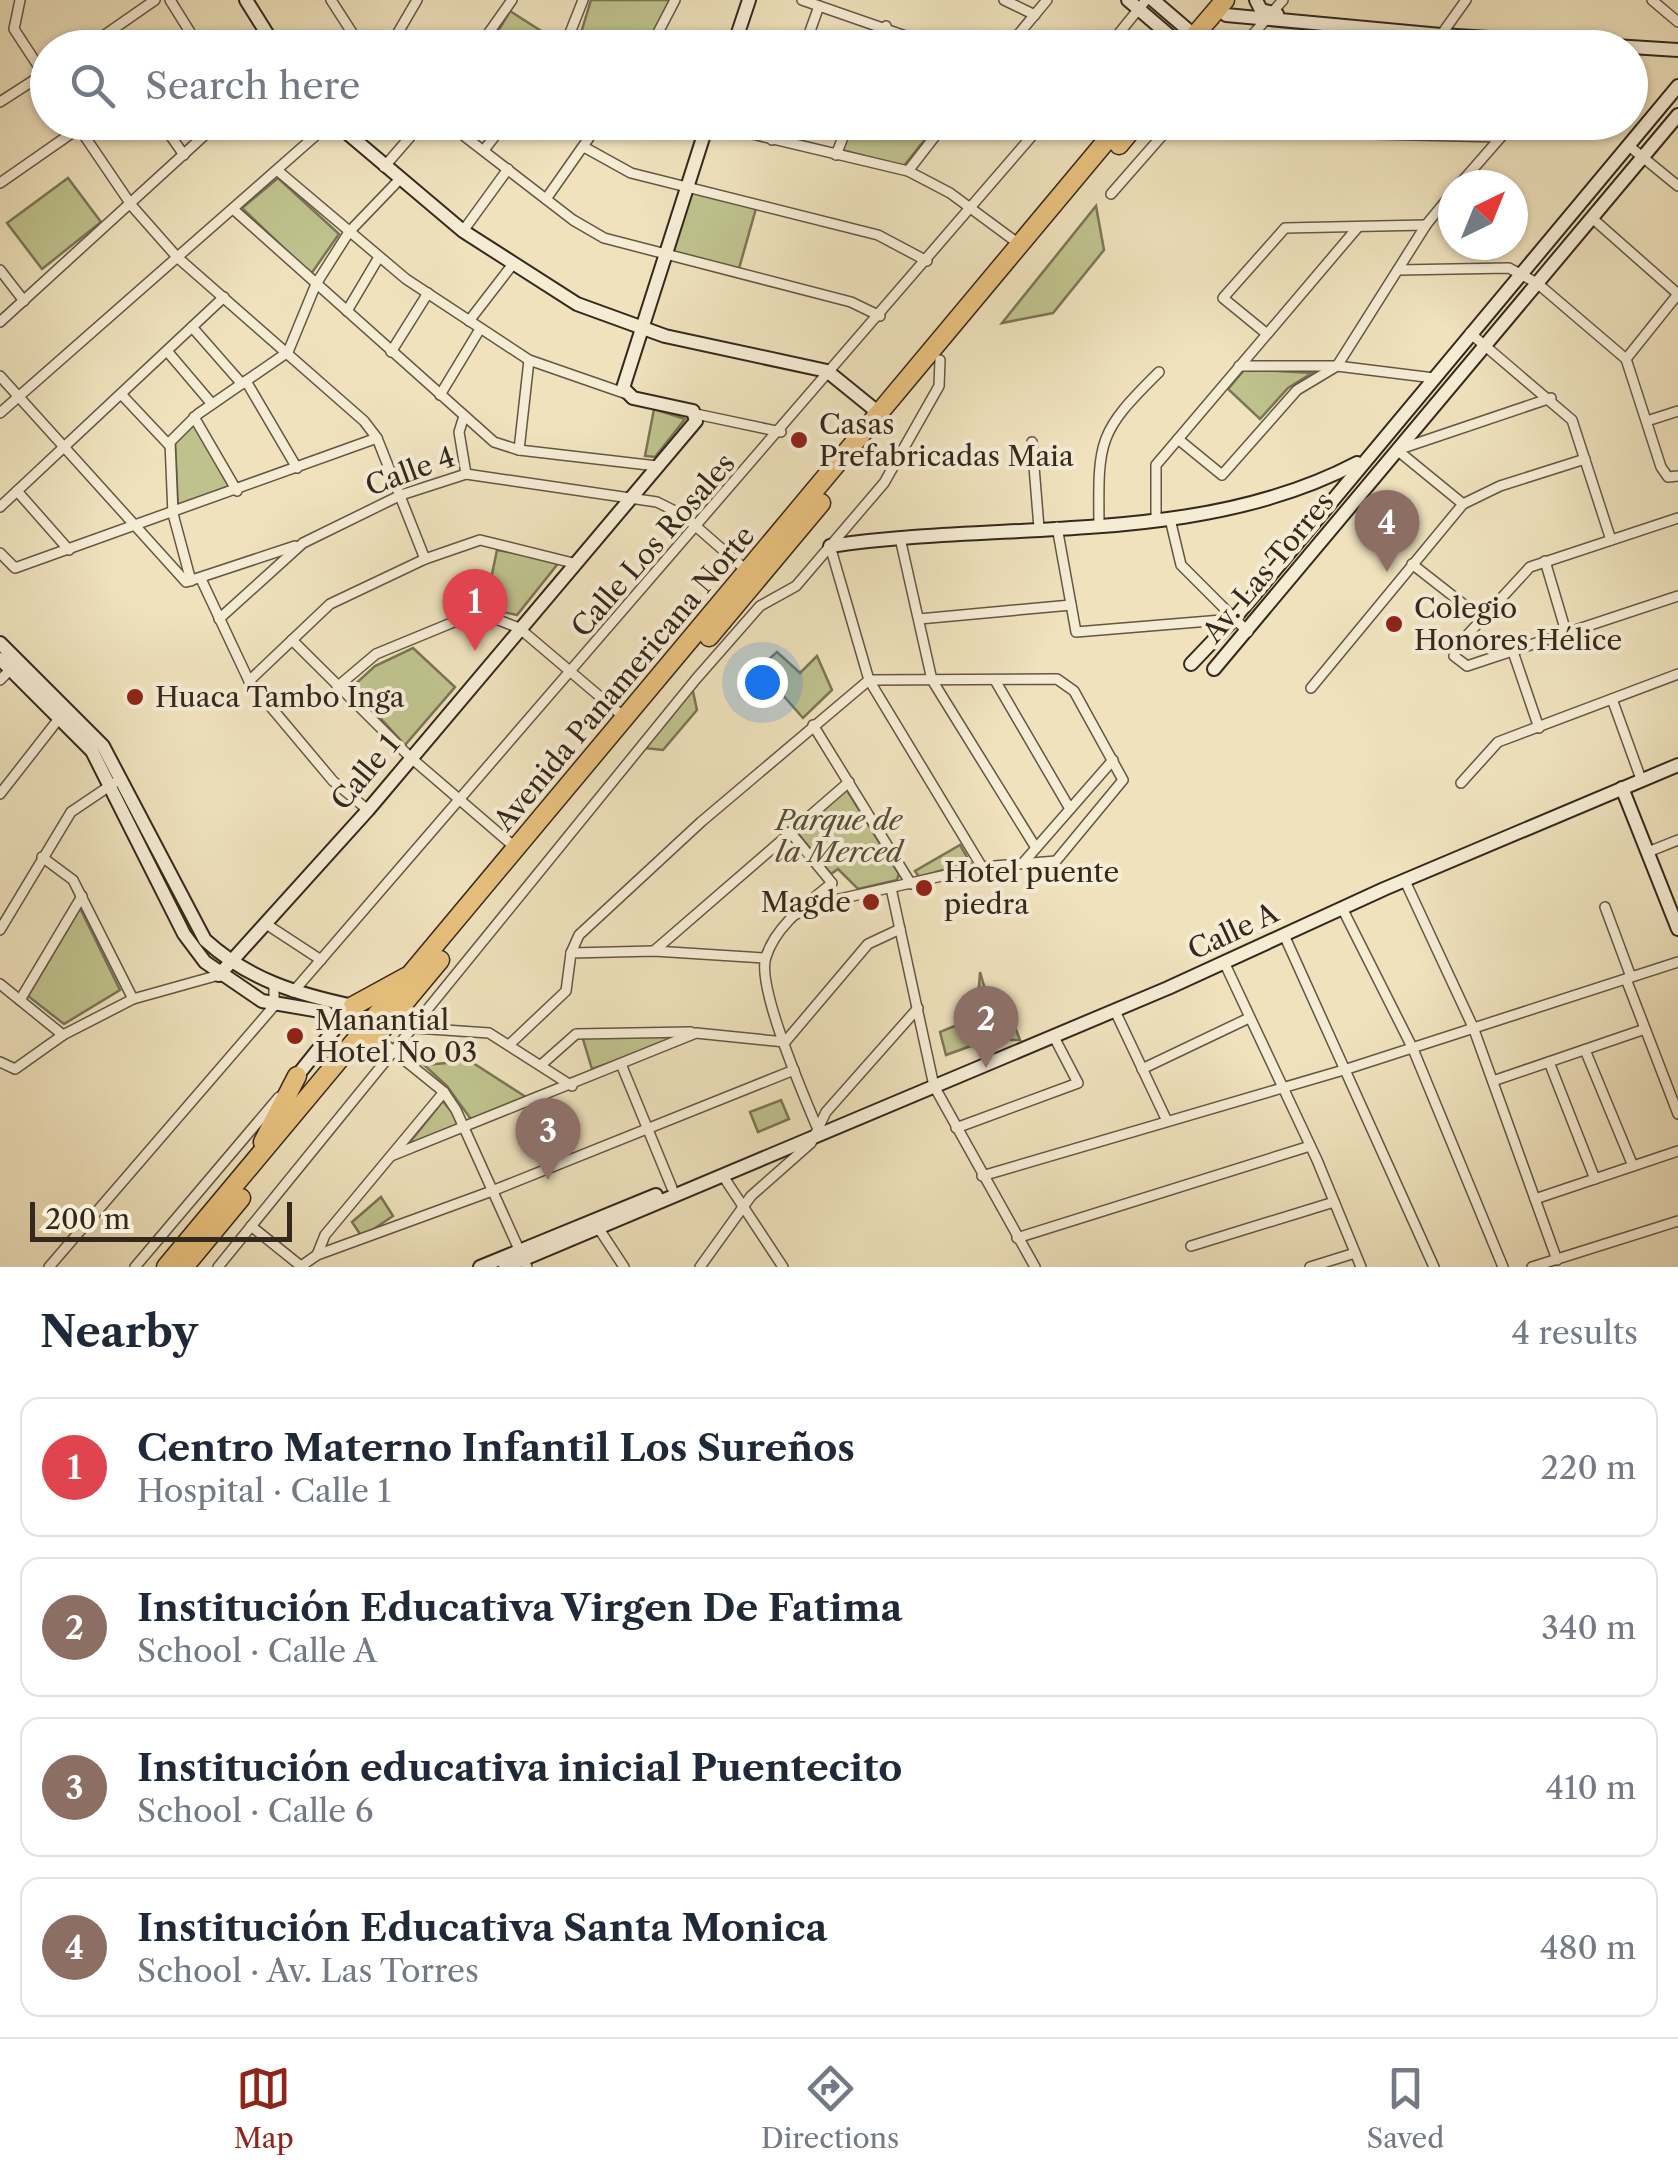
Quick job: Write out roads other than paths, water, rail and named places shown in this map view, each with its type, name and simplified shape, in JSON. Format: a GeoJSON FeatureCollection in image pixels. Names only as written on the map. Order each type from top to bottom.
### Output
{"type":"FeatureCollection","features":[{"type":"Feature","properties":{"kind":"highway"},"geometry":{"type":"LineString","coordinates":[[1205,30],[1225,8],[1239,0]]}},
{"type":"Feature","properties":{"kind":"highway","name":"Avenida Panamericana Norte"},"geometry":{"type":"LineString","coordinates":[[166,1267],[1107,140]]}},
{"type":"Feature","properties":{"kind":"highway","name":"Avenida Panamericana Norte"},"geometry":{"type":"LineString","coordinates":[[184,1267],[1123,140]]}},
{"type":"Feature","properties":{"kind":"highway"},"geometry":{"type":"LineString","coordinates":[[353,1006],[412,975]]}},
{"type":"Feature","properties":{"kind":"highway"},"geometry":{"type":"LineString","coordinates":[[248,1171],[297,1076]]}},
{"type":"Feature","properties":{"kind":"street"},"geometry":{"type":"LineString","coordinates":[[113,30],[156,0]]}},
{"type":"Feature","properties":{"kind":"street"},"geometry":{"type":"LineString","coordinates":[[170,0],[189,30]]}},
{"type":"Feature","properties":{"kind":"street"},"geometry":{"type":"LineString","coordinates":[[246,0],[265,30]]}},
{"type":"Feature","properties":{"kind":"street"},"geometry":{"type":"LineString","coordinates":[[331,0],[350,30]]}},
{"type":"Feature","properties":{"kind":"street"},"geometry":{"type":"LineString","coordinates":[[399,30],[417,0]]}},
{"type":"Feature","properties":{"kind":"street"},"geometry":{"type":"LineString","coordinates":[[491,30],[512,0]]}},
{"type":"Feature","properties":{"kind":"street"},"geometry":{"type":"LineString","coordinates":[[571,30],[583,0]]}},
{"type":"Feature","properties":{"kind":"street"},"geometry":{"type":"LineString","coordinates":[[659,30],[675,0]]}},
{"type":"Feature","properties":{"kind":"street"},"geometry":{"type":"LineString","coordinates":[[739,30],[749,0]]}},
{"type":"Feature","properties":{"kind":"street"},"geometry":{"type":"LineString","coordinates":[[802,0],[896,30]]}},
{"type":"Feature","properties":{"kind":"street"},"geometry":{"type":"LineString","coordinates":[[1004,0],[1035,15]]}},
{"type":"Feature","properties":{"kind":"street"},"geometry":{"type":"LineString","coordinates":[[1022,30],[1047,0]]}},
{"type":"Feature","properties":{"kind":"street"},"geometry":{"type":"LineString","coordinates":[[1154,0],[1181,30]]}},
{"type":"Feature","properties":{"kind":"street"},"geometry":{"type":"LineString","coordinates":[[1256,0],[1269,16]]}},
{"type":"Feature","properties":{"kind":"street"},"geometry":{"type":"LineString","coordinates":[[1257,30],[1283,0]]}},
{"type":"Feature","properties":{"kind":"street"},"geometry":{"type":"LineString","coordinates":[[1443,30],[1466,0]]}},
{"type":"Feature","properties":{"kind":"street"},"geometry":{"type":"LineString","coordinates":[[1652,0],[1678,22]]}},
{"type":"Feature","properties":{"kind":"street"},"geometry":{"type":"LineString","coordinates":[[23,2],[14,29],[30,52]]}},
{"type":"Feature","properties":{"kind":"street"},"geometry":{"type":"LineString","coordinates":[[1119,30],[1138,3],[1163,30]]}},
{"type":"Feature","properties":{"kind":"street"},"geometry":{"type":"LineString","coordinates":[[810,30],[819,6]]}},
{"type":"Feature","properties":{"kind":"street"},"geometry":{"type":"LineString","coordinates":[[1225,8],[1269,16],[1420,30]]}},
{"type":"Feature","properties":{"kind":"street"},"geometry":{"type":"LineString","coordinates":[[885,30],[886,26]]}},
{"type":"Feature","properties":{"kind":"street"},"geometry":{"type":"LineString","coordinates":[[1648,46],[1678,47]]}},
{"type":"Feature","properties":{"kind":"street"},"geometry":{"type":"LineString","coordinates":[[0,102],[30,84]]}},
{"type":"Feature","properties":{"kind":"street","name":"Av. Las Torres"},"geometry":{"type":"LineString","coordinates":[[1648,122],[1678,86]]}},
{"type":"Feature","properties":{"kind":"street","name":"Av. Las Torres"},"geometry":{"type":"LineString","coordinates":[[1214,669],[1678,115]]}},
{"type":"Feature","properties":{"kind":"street"},"geometry":{"type":"LineString","coordinates":[[0,183],[57,140]]}},
{"type":"Feature","properties":{"kind":"street"},"geometry":{"type":"LineString","coordinates":[[87,140],[132,206],[177,257],[288,352],[377,438],[424,560]]}},
{"type":"Feature","properties":{"kind":"street"},"geometry":{"type":"LineString","coordinates":[[173,140],[184,156]]}},
{"type":"Feature","properties":{"kind":"street"},"geometry":{"type":"LineString","coordinates":[[0,322],[200,140]]}},
{"type":"Feature","properties":{"kind":"street"},"geometry":{"type":"LineString","coordinates":[[0,413],[312,140]]}},
{"type":"Feature","properties":{"kind":"street"},"geometry":{"type":"LineString","coordinates":[[353,140],[463,231],[577,304],[639,328],[832,374],[880,414]]}},
{"type":"Feature","properties":{"kind":"street"},"geometry":{"type":"LineString","coordinates":[[384,167],[407,140]]}},
{"type":"Feature","properties":{"kind":"street"},"geometry":{"type":"LineString","coordinates":[[470,140],[604,238],[851,302],[880,316]]}},
{"type":"Feature","properties":{"kind":"street"},"geometry":{"type":"LineString","coordinates":[[484,150],[492,140]]}},
{"type":"Feature","properties":{"kind":"street"},"geometry":{"type":"LineString","coordinates":[[546,199],[588,140]]}},
{"type":"Feature","properties":{"kind":"street"},"geometry":{"type":"LineString","coordinates":[[624,393],[639,328],[701,140]]}},
{"type":"Feature","properties":{"kind":"street"},"geometry":{"type":"LineString","coordinates":[[772,140],[908,171],[972,209],[1021,245]]}},
{"type":"Feature","properties":{"kind":"street"},"geometry":{"type":"LineString","coordinates":[[836,155],[842,140]]}},
{"type":"Feature","properties":{"kind":"street"},"geometry":{"type":"LineString","coordinates":[[908,171],[932,140]]}},
{"type":"Feature","properties":{"kind":"street","name":"Calle Los Rosales"},"geometry":{"type":"LineString","coordinates":[[292,994],[832,374],[1029,140]]}},
{"type":"Feature","properties":{"kind":"street"},"geometry":{"type":"LineString","coordinates":[[1111,194],[1159,140]]}},
{"type":"Feature","properties":{"kind":"street"},"geometry":{"type":"LineString","coordinates":[[1472,170],[1496,140]]}},
{"type":"Feature","properties":{"kind":"street","name":"Av. Las Torres"},"geometry":{"type":"LineString","coordinates":[[1191,664],[1234,619],[1633,140]]}},
{"type":"Feature","properties":{"kind":"street"},"geometry":{"type":"LineString","coordinates":[[584,146],[632,173],[878,235],[927,260]]}},
{"type":"Feature","properties":{"kind":"street"},"geometry":{"type":"LineString","coordinates":[[1628,146],[1678,186]]}},
{"type":"Feature","properties":{"kind":"street"},"geometry":{"type":"LineString","coordinates":[[277,170],[380,257],[528,360],[696,414],[781,432]]}},
{"type":"Feature","properties":{"kind":"street"},"geometry":{"type":"LineString","coordinates":[[463,231],[508,170]]}},
{"type":"Feature","properties":{"kind":"street"},"geometry":{"type":"LineString","coordinates":[[170,445],[194,417],[288,352],[316,284],[348,232],[398,180]]}},
{"type":"Feature","properties":{"kind":"street"},"geometry":{"type":"LineString","coordinates":[[233,208],[494,442],[519,450],[657,466]]}},
{"type":"Feature","properties":{"kind":"street"},"geometry":{"type":"LineString","coordinates":[[1178,439],[1220,475],[1297,390],[1337,366],[1438,210]]}},
{"type":"Feature","properties":{"kind":"street"},"geometry":{"type":"LineString","coordinates":[[1592,218],[1678,294],[1626,359]]}},
{"type":"Feature","properties":{"kind":"street"},"geometry":{"type":"LineString","coordinates":[[1266,334],[1223,298],[1285,228],[1426,225]]}},
{"type":"Feature","properties":{"kind":"street"},"geometry":{"type":"LineString","coordinates":[[1248,633],[1181,566],[1163,520],[1154,471],[1358,228]]}},
{"type":"Feature","properties":{"kind":"street"},"geometry":{"type":"LineString","coordinates":[[346,312],[380,257]]}},
{"type":"Feature","properties":{"kind":"street"},"geometry":{"type":"LineString","coordinates":[[468,321],[512,264]]}},
{"type":"Feature","properties":{"kind":"street"},"geometry":{"type":"LineString","coordinates":[[1398,270],[1509,268],[1537,283],[1626,359],[1664,474],[1678,476]]}},
{"type":"Feature","properties":{"kind":"street"},"geometry":{"type":"LineString","coordinates":[[0,270],[24,301]]}},
{"type":"Feature","properties":{"kind":"street"},"geometry":{"type":"LineString","coordinates":[[391,352],[428,293]]}},
{"type":"Feature","properties":{"kind":"street"},"geometry":{"type":"LineString","coordinates":[[0,508],[224,298]]}},
{"type":"Feature","properties":{"kind":"street"},"geometry":{"type":"LineString","coordinates":[[192,327],[244,382],[297,468]]}},
{"type":"Feature","properties":{"kind":"street"},"geometry":{"type":"LineString","coordinates":[[440,395],[480,328]]}},
{"type":"Feature","properties":{"kind":"street"},"geometry":{"type":"LineString","coordinates":[[1470,334],[1572,420],[1611,540]]}},
{"type":"Feature","properties":{"kind":"street"},"geometry":{"type":"LineString","coordinates":[[167,351],[212,404]]}},
{"type":"Feature","properties":{"kind":"street"},"geometry":{"type":"LineString","coordinates":[[519,450],[528,360]]}},
{"type":"Feature","properties":{"kind":"street"},"geometry":{"type":"LineString","coordinates":[[218,1267],[696,680],[760,606],[791,590],[884,483],[939,386],[940,360]]}},
{"type":"Feature","properties":{"kind":"street"},"geometry":{"type":"LineString","coordinates":[[1239,366],[1337,366],[1434,378]]}},
{"type":"Feature","properties":{"kind":"street"},"geometry":{"type":"LineString","coordinates":[[1098,525],[1102,442],[1124,408],[1159,372]]}},
{"type":"Feature","properties":{"kind":"street"},"geometry":{"type":"LineString","coordinates":[[0,376],[186,582],[303,542]]}},
{"type":"Feature","properties":{"kind":"street"},"geometry":{"type":"LineString","coordinates":[[121,394],[170,445],[173,514],[196,580],[249,681],[333,781],[368,810]]}},
{"type":"Feature","properties":{"kind":"street"},"geometry":{"type":"LineString","coordinates":[[830,546],[1163,520],[1298,492],[1365,460],[1550,398]]}},
{"type":"Feature","properties":{"kind":"street"},"geometry":{"type":"LineString","coordinates":[[1647,421],[1678,411]]}},
{"type":"Feature","properties":{"kind":"street","name":"Calle 1"},"geometry":{"type":"LineString","coordinates":[[219,974],[368,810],[573,563],[693,426],[696,414]]}},
{"type":"Feature","properties":{"kind":"street"},"geometry":{"type":"LineString","coordinates":[[464,416],[459,432],[466,474]]}},
{"type":"Feature","properties":{"kind":"street"},"geometry":{"type":"LineString","coordinates":[[194,417],[237,491]]}},
{"type":"Feature","properties":{"kind":"street"},"geometry":{"type":"LineString","coordinates":[[0,553],[15,568],[377,438]]}},
{"type":"Feature","properties":{"kind":"street"},"geometry":{"type":"LineString","coordinates":[[1032,442],[1039,528]]}},
{"type":"Feature","properties":{"kind":"street"},"geometry":{"type":"LineString","coordinates":[[1397,450],[1462,504]]}},
{"type":"Feature","properties":{"kind":"street"},"geometry":{"type":"LineString","coordinates":[[1311,688],[1462,504],[1500,486],[1585,458]]}},
{"type":"Feature","properties":{"kind":"street","name":"Calle 4"},"geometry":{"type":"LineString","coordinates":[[218,619],[303,542],[401,496],[466,474],[670,507],[698,526],[748,572]]}},
{"type":"Feature","properties":{"kind":"street"},"geometry":{"type":"LineString","coordinates":[[17,492],[69,550]]}},
{"type":"Feature","properties":{"kind":"street"},"geometry":{"type":"LineString","coordinates":[[1678,518],[1545,561],[1516,577],[1455,648],[1457,662],[1467,666],[1678,596]]}},
{"type":"Feature","properties":{"kind":"street"},"geometry":{"type":"LineString","coordinates":[[1057,527],[1076,632],[1234,619]]}},
{"type":"Feature","properties":{"kind":"street"},"geometry":{"type":"LineString","coordinates":[[900,538],[932,680],[1036,848]]}},
{"type":"Feature","properties":{"kind":"street"},"geometry":{"type":"LineString","coordinates":[[249,681],[330,604],[424,560],[480,540],[573,563]]}},
{"type":"Feature","properties":{"kind":"street"},"geometry":{"type":"LineString","coordinates":[[830,546],[869,680],[982,867]]}},
{"type":"Feature","properties":{"kind":"street"},"geometry":{"type":"LineString","coordinates":[[1545,561],[1566,632]]}},
{"type":"Feature","properties":{"kind":"street"},"geometry":{"type":"LineString","coordinates":[[1412,564],[1481,618]]}},
{"type":"Feature","properties":{"kind":"street"},"geometry":{"type":"LineString","coordinates":[[919,619],[1071,604]]}},
{"type":"Feature","properties":{"kind":"street"},"geometry":{"type":"LineString","coordinates":[[338,687],[376,654],[478,612],[518,628],[626,718]]}},
{"type":"Feature","properties":{"kind":"street"},"geometry":{"type":"LineString","coordinates":[[292,640],[410,757],[517,849]]}},
{"type":"Feature","properties":{"kind":"street"},"geometry":{"type":"LineString","coordinates":[[0,643],[95,735],[184,934],[219,974],[274,1006],[326,1012],[335,1026]]}},
{"type":"Feature","properties":{"kind":"street"},"geometry":{"type":"LineString","coordinates":[[1512,649],[1539,728]]}},
{"type":"Feature","properties":{"kind":"street"},"geometry":{"type":"LineString","coordinates":[[0,680],[5,664],[86,742],[115,782],[196,928],[233,962],[274,986],[292,994],[353,1006]]}},
{"type":"Feature","properties":{"kind":"street"},"geometry":{"type":"LineString","coordinates":[[1191,664],[1214,669]]}},
{"type":"Feature","properties":{"kind":"street"},"geometry":{"type":"LineString","coordinates":[[1460,783],[1493,746],[1678,674]]}},
{"type":"Feature","properties":{"kind":"street"},"geometry":{"type":"LineString","coordinates":[[510,1044],[566,990],[571,953],[579,935],[813,725],[869,680],[1064,682],[1123,780],[1056,861],[982,867],[826,902],[794,915]]}},
{"type":"Feature","properties":{"kind":"street"},"geometry":{"type":"LineString","coordinates":[[996,682],[1070,809]]}},
{"type":"Feature","properties":{"kind":"street"},"geometry":{"type":"LineString","coordinates":[[1612,698],[1641,779]]}},
{"type":"Feature","properties":{"kind":"street"},"geometry":{"type":"LineString","coordinates":[[0,794],[60,716]]}},
{"type":"Feature","properties":{"kind":"street"},"geometry":{"type":"LineString","coordinates":[[813,725],[911,884]]}},
{"type":"Feature","properties":{"kind":"street"},"geometry":{"type":"LineString","coordinates":[[1024,863],[1113,760]]}},
{"type":"Feature","properties":{"kind":"street","name":"Calle A"},"geometry":{"type":"LineString","coordinates":[[480,1267],[523,1260],[672,1188],[1054,1037],[1678,764]]}},
{"type":"Feature","properties":{"kind":"street"},"geometry":{"type":"LineString","coordinates":[[0,930],[42,857],[81,801],[115,782]]}},
{"type":"Feature","properties":{"kind":"street"},"geometry":{"type":"LineString","coordinates":[[654,951],[849,782]]}},
{"type":"Feature","properties":{"kind":"street"},"geometry":{"type":"LineString","coordinates":[[1622,788],[1678,930]]}},
{"type":"Feature","properties":{"kind":"street"},"geometry":{"type":"LineString","coordinates":[[700,1267],[759,1187],[811,1144],[812,1132],[765,980],[765,958],[794,915],[832,883],[790,832]]}},
{"type":"Feature","properties":{"kind":"street"},"geometry":{"type":"LineString","coordinates":[[1648,852],[1678,840]]}},
{"type":"Feature","properties":{"kind":"street"},"geometry":{"type":"LineString","coordinates":[[42,857],[67,873],[82,896],[132,999]]}},
{"type":"Feature","properties":{"kind":"street"},"geometry":{"type":"LineString","coordinates":[[1405,881],[1473,1027],[1557,1260]]}},
{"type":"Feature","properties":{"kind":"street"},"geometry":{"type":"LineString","coordinates":[[892,888],[934,1086],[1035,1267]]}},
{"type":"Feature","properties":{"kind":"street"},"geometry":{"type":"LineString","coordinates":[[20,1000],[82,896]]}},
{"type":"Feature","properties":{"kind":"street"},"geometry":{"type":"LineString","coordinates":[[1605,906],[1678,1114]]}},
{"type":"Feature","properties":{"kind":"street"},"geometry":{"type":"LineString","coordinates":[[1342,908],[1412,1048],[1503,1267]]}},
{"type":"Feature","properties":{"kind":"street"},"geometry":{"type":"LineString","coordinates":[[266,924],[320,960]]}},
{"type":"Feature","properties":{"kind":"street"},"geometry":{"type":"LineString","coordinates":[[785,1042],[868,944],[900,929]]}},
{"type":"Feature","properties":{"kind":"street"},"geometry":{"type":"LineString","coordinates":[[1284,935],[1434,1267]]}},
{"type":"Feature","properties":{"kind":"street"},"geometry":{"type":"LineString","coordinates":[[571,953],[654,951],[765,958]]}},
{"type":"Feature","properties":{"kind":"street"},"geometry":{"type":"LineString","coordinates":[[1224,962],[1310,1146],[1360,1267]]}},
{"type":"Feature","properties":{"kind":"street"},"geometry":{"type":"LineString","coordinates":[[982,1176],[1347,1069],[1678,962]]}},
{"type":"Feature","properties":{"kind":"street"},"geometry":{"type":"LineString","coordinates":[[0,1062],[15,1069],[63,1035],[132,999],[219,974]]}},
{"type":"Feature","properties":{"kind":"street"},"geometry":{"type":"LineString","coordinates":[[0,984],[63,1035]]}},
{"type":"Feature","properties":{"kind":"street"},"geometry":{"type":"LineString","coordinates":[[49,1267],[274,1006],[274,986]]}},
{"type":"Feature","properties":{"kind":"street"},"geometry":{"type":"LineString","coordinates":[[136,1267],[353,1006]]}},
{"type":"Feature","properties":{"kind":"street"},"geometry":{"type":"LineString","coordinates":[[812,1132],[918,1008]]}},
{"type":"Feature","properties":{"kind":"street"},"geometry":{"type":"LineString","coordinates":[[1115,1011],[1167,1121]]}},
{"type":"Feature","properties":{"kind":"street"},"geometry":{"type":"LineString","coordinates":[[1142,1069],[1250,1018]]}},
{"type":"Feature","properties":{"kind":"street"},"geometry":{"type":"LineString","coordinates":[[523,1260],[466,1127],[444,1092],[393,1051],[380,1031],[412,1027],[474,1030],[510,1044],[572,1086]]}},
{"type":"Feature","properties":{"kind":"street"},"geometry":{"type":"LineString","coordinates":[[1493,1082],[1645,1029]]}},
{"type":"Feature","properties":{"kind":"street"},"geometry":{"type":"LineString","coordinates":[[541,1065],[576,1034],[696,1032],[785,1042]]}},
{"type":"Feature","properties":{"kind":"street"},"geometry":{"type":"LineString","coordinates":[[392,1156],[572,1086],[696,1032]]}},
{"type":"Feature","properties":{"kind":"street"},"geometry":{"type":"LineString","coordinates":[[956,1128],[1078,1083],[1054,1037]]}},
{"type":"Feature","properties":{"kind":"street"},"geometry":{"type":"LineString","coordinates":[[1585,1050],[1633,1166]]}},
{"type":"Feature","properties":{"kind":"street"},"geometry":{"type":"LineString","coordinates":[[1550,1062],[1595,1179]]}},
{"type":"Feature","properties":{"kind":"street"},"geometry":{"type":"LineString","coordinates":[[621,1064],[672,1188]]}},
{"type":"Feature","properties":{"kind":"street"},"geometry":{"type":"LineString","coordinates":[[252,1226],[301,1266],[317,1255],[492,1192],[794,1070]]}},
{"type":"Feature","properties":{"kind":"street"},"geometry":{"type":"LineString","coordinates":[[317,1255],[326,1235],[444,1092]]}},
{"type":"Feature","properties":{"kind":"street","name":"Calle A"},"geometry":{"type":"LineString","coordinates":[[506,1267],[800,1144],[812,1132]]}},
{"type":"Feature","properties":{"kind":"street"},"geometry":{"type":"LineString","coordinates":[[1017,1238],[1310,1146]]}},
{"type":"Feature","properties":{"kind":"street"},"geometry":{"type":"LineString","coordinates":[[1534,1199],[1678,1151]]}},
{"type":"Feature","properties":{"kind":"street"},"geometry":{"type":"LineString","coordinates":[[723,1176],[784,1267]]}},
{"type":"Feature","properties":{"kind":"street"},"geometry":{"type":"LineString","coordinates":[[1191,1246],[1334,1202]]}},
{"type":"Feature","properties":{"kind":"street"},"geometry":{"type":"LineString","coordinates":[[1532,1267],[1678,1221]]}},
{"type":"Feature","properties":{"kind":"street"},"geometry":{"type":"LineString","coordinates":[[599,1229],[624,1267]]}},
{"type":"Feature","properties":{"kind":"street"},"geometry":{"type":"LineString","coordinates":[[1310,1267],[1355,1253]]}},
{"type":"Feature","properties":{"kind":"place","name":"Casas Prefabricadas Maia"},"geometry":{"type":"Point","coordinates":[799,440]}},
{"type":"Feature","properties":{"kind":"place","name":"Institución Educativa Santa Monica"},"geometry":{"type":"Point","coordinates":[1387,572]}},
{"type":"Feature","properties":{"kind":"place","name":"Colegio Honores Hélice"},"geometry":{"type":"Point","coordinates":[1394,624]}},
{"type":"Feature","properties":{"kind":"place","name":"Centro Materno Infantil Los Sureños"},"geometry":{"type":"Point","coordinates":[475,651]}},
{"type":"Feature","properties":{"kind":"place","name":"Huaca Tambo Inga"},"geometry":{"type":"Point","coordinates":[135,697]}},
{"type":"Feature","properties":{"kind":"place","name":"Hotel puente piedra"},"geometry":{"type":"Point","coordinates":[924,888]}},
{"type":"Feature","properties":{"kind":"place","name":"Magde"},"geometry":{"type":"Point","coordinates":[871,902]}},
{"type":"Feature","properties":{"kind":"place","name":"Manantial Hotel No 03"},"geometry":{"type":"Point","coordinates":[295,1036]}},
{"type":"Feature","properties":{"kind":"place","name":"Institución Educativa Virgen De Fatima"},"geometry":{"type":"Point","coordinates":[986,1068]}},
{"type":"Feature","properties":{"kind":"place","name":"Institución educativa inicial Puentecito"},"geometry":{"type":"Point","coordinates":[548,1180]}},
{"type":"Feature","properties":{"kind":"park label","name":"Parque de la Merced"},"geometry":{"type":"Point","coordinates":[839,836]}}]}
